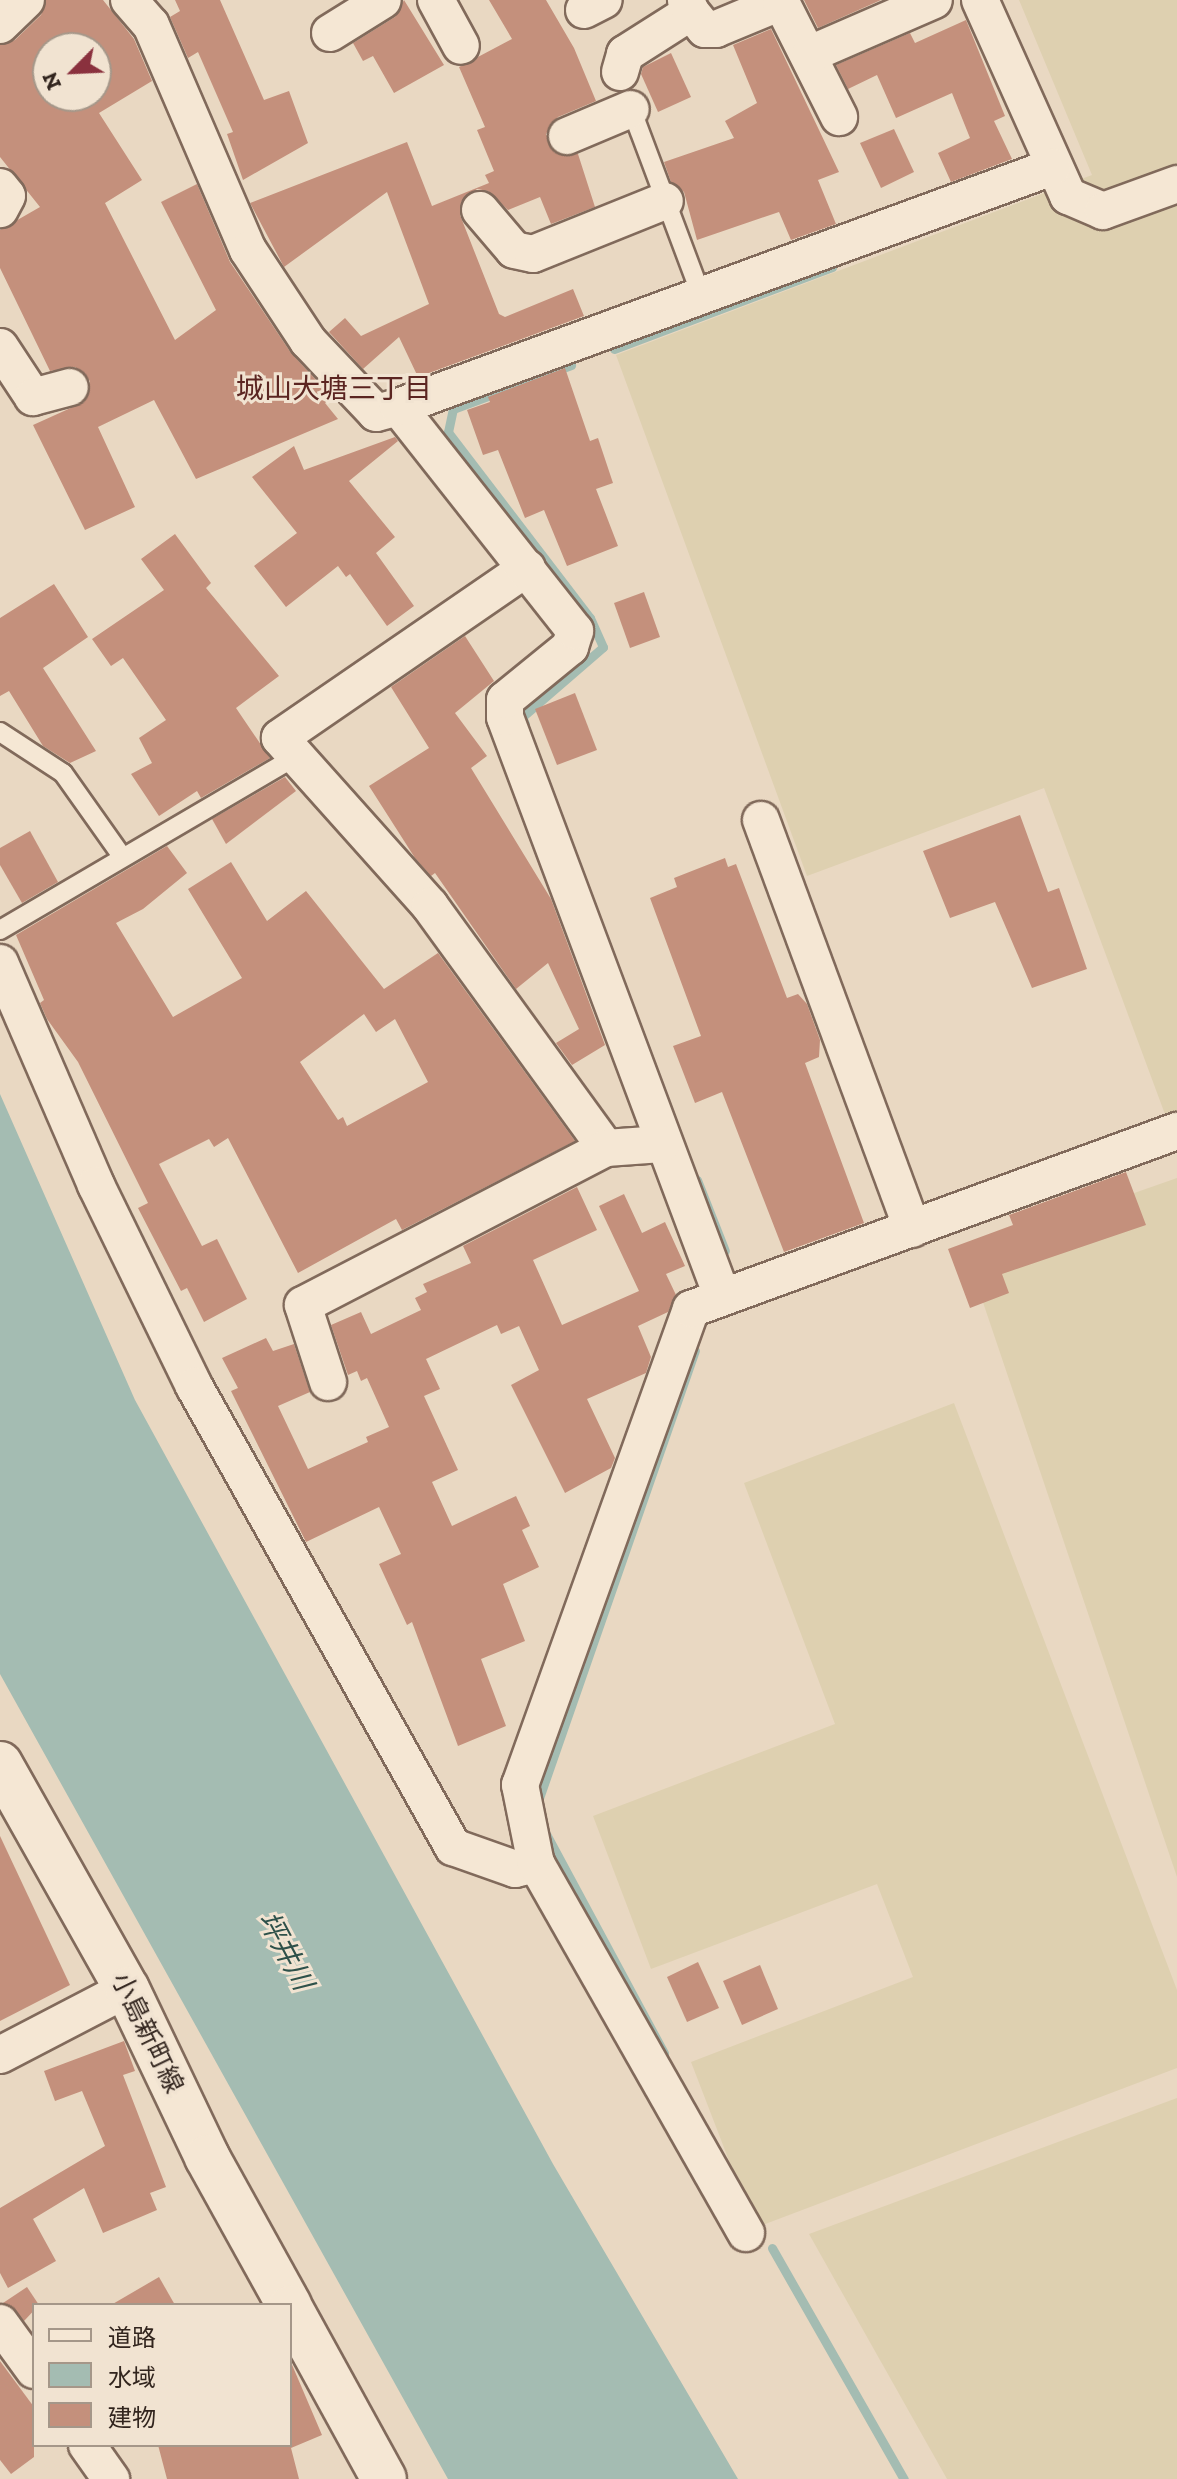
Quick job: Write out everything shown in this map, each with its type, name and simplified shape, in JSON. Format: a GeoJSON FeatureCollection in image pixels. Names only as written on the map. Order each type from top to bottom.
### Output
{"type":"FeatureCollection","features":[{"type":"Feature","properties":{"kind":"main road","name":"小島新町線"},"geometry":{"type":"LineString","coordinates":[[0,1764],[127,1989],[207,2157],[287,2303]]}},
{"type":"Feature","properties":{"kind":"main road","name":"小島新町線"},"geometry":{"type":"LineString","coordinates":[[292,2311],[384,2479]]}},
{"type":"Feature","properties":{"kind":"street"},"geometry":{"type":"LineString","coordinates":[[0,25],[26,0]]}},
{"type":"Feature","properties":{"kind":"street"},"geometry":{"type":"LineString","coordinates":[[129,0],[151,25],[248,250],[299,328],[376,413],[1052,167]]}},
{"type":"Feature","properties":{"kind":"street"},"geometry":{"type":"LineString","coordinates":[[330,33],[383,0]]}},
{"type":"Feature","properties":{"kind":"street"},"geometry":{"type":"LineString","coordinates":[[436,0],[461,46]]}},
{"type":"Feature","properties":{"kind":"street"},"geometry":{"type":"LineString","coordinates":[[810,54],[934,0]]}},
{"type":"Feature","properties":{"kind":"street"},"geometry":{"type":"LineString","coordinates":[[980,0],[1052,167],[1068,196],[1103,211],[1177,184]]}},
{"type":"Feature","properties":{"kind":"street"},"geometry":{"type":"LineString","coordinates":[[620,72],[625,54],[688,6],[705,29],[716,29],[781,2],[810,54],[839,117]]}},
{"type":"Feature","properties":{"kind":"street"},"geometry":{"type":"LineString","coordinates":[[567,136],[631,109]]}},
{"type":"Feature","properties":{"kind":"street"},"geometry":{"type":"LineString","coordinates":[[0,187],[7,196],[0,209]]}},
{"type":"Feature","properties":{"kind":"street"},"geometry":{"type":"LineString","coordinates":[[480,210],[514,250],[533,254],[665,201]]}},
{"type":"Feature","properties":{"kind":"street"},"geometry":{"type":"LineString","coordinates":[[0,347],[33,397],[70,387]]}},
{"type":"Feature","properties":{"kind":"street"},"geometry":{"type":"LineString","coordinates":[[398,407],[575,631],[570,647],[505,700],[505,717],[662,1144],[722,1296]]}},
{"type":"Feature","properties":{"kind":"street"},"geometry":{"type":"LineString","coordinates":[[527,568],[280,738],[430,906],[606,1148]]}},
{"type":"Feature","properties":{"kind":"street"},"geometry":{"type":"LineString","coordinates":[[761,820],[912,1229]]}},
{"type":"Feature","properties":{"kind":"street"},"geometry":{"type":"LineString","coordinates":[[0,963],[96,1185],[194,1386],[453,1847],[515,1869],[536,1864]]}},
{"type":"Feature","properties":{"kind":"street"},"geometry":{"type":"LineString","coordinates":[[746,2233],[536,1864],[520,1785],[691,1309],[1177,1131]]}},
{"type":"Feature","properties":{"kind":"street"},"geometry":{"type":"LineString","coordinates":[[328,1382],[303,1305],[606,1148],[662,1144]]}},
{"type":"Feature","properties":{"kind":"street"},"geometry":{"type":"LineString","coordinates":[[0,2055],[127,1989]]}},
{"type":"Feature","properties":{"kind":"street"},"geometry":{"type":"LineString","coordinates":[[0,2323],[32,2367]]}},
{"type":"Feature","properties":{"kind":"street"},"geometry":{"type":"LineString","coordinates":[[88,2447],[111,2479]]}},
{"type":"Feature","properties":{"kind":"lane"},"geometry":{"type":"LineString","coordinates":[[620,72],[701,295]]}},
{"type":"Feature","properties":{"kind":"lane"},"geometry":{"type":"LineString","coordinates":[[0,732],[63,773],[121,855]]}},
{"type":"Feature","properties":{"kind":"lane"},"geometry":{"type":"LineString","coordinates":[[0,930],[121,855],[295,757]]}},
{"type":"Feature","properties":{"kind":"shaded area"},"geometry":{"type":"Polygon","coordinates":[[[1019,0],[1177,0],[1177,1113],[1166,1117],[1044,788],[807,876],[616,355],[1092,175],[1019,0]]]}},
{"type":"Feature","properties":{"kind":"shaded area"},"geometry":{"type":"Polygon","coordinates":[[[1177,1178],[1177,1877],[966,1252],[1177,1178]]]}},
{"type":"Feature","properties":{"kind":"shaded area"},"geometry":{"type":"Polygon","coordinates":[[[954,1403],[1177,1990],[1177,2068],[755,2228],[691,2062],[913,1977],[877,1884],[651,1969],[593,1816],[835,1724],[744,1483],[954,1403]]]}},
{"type":"Feature","properties":{"kind":"shaded area"},"geometry":{"type":"Polygon","coordinates":[[[1177,2098],[1177,2479],[947,2479],[809,2234],[1177,2098]]]}},
{"type":"Feature","properties":{"kind":"water","name":"坪井川"},"geometry":{"type":"Polygon","coordinates":[[[0,1094],[135,1400],[553,2164],[738,2479],[448,2479],[0,1674],[0,1094]]]}},
{"type":"Feature","properties":{"kind":"building"},"geometry":{"type":"Polygon","coordinates":[[[46,0],[103,0],[134,39],[152,81],[112,105],[112,32],[32,32],[32,112],[101,112],[142,180],[105,203],[175,340],[216,310],[161,202],[197,184],[230,262],[291,353],[332,397],[325,403],[338,419],[196,479],[154,400],[98,427],[135,507],[85,530],[33,425],[84,402],[90,381],[75,367],[50,371],[0,268],[0,230],[40,207],[0,157],[0,45],[15,40],[41,15],[46,0]]]}},
{"type":"Feature","properties":{"kind":"building"},"geometry":{"type":"Polygon","coordinates":[[[175,0],[220,0],[264,100],[289,91],[308,143],[243,180],[227,134],[233,132],[198,52],[188,58],[170,17],[180,11],[175,0]]]}},
{"type":"Feature","properties":{"kind":"building"},"geometry":{"type":"Polygon","coordinates":[[[404,0],[444,65],[394,93],[373,56],[363,61],[353,43],[395,17],[404,0]]]}},
{"type":"Feature","properties":{"kind":"building"},"geometry":{"type":"Polygon","coordinates":[[[489,0],[546,0],[574,48],[596,101],[558,117],[546,134],[555,153],[578,154],[595,207],[551,224],[540,197],[508,210],[488,191],[477,189],[461,202],[460,215],[499,314],[505,317],[573,289],[584,316],[418,377],[399,337],[363,369],[329,332],[345,318],[361,336],[429,304],[387,192],[284,267],[250,203],[407,142],[432,206],[489,183],[485,175],[494,171],[477,130],[485,127],[459,67],[512,39],[489,0]]]}},
{"type":"Feature","properties":{"kind":"building"},"geometry":{"type":"Polygon","coordinates":[[[804,0],[881,0],[818,28],[804,0]]]}},
{"type":"Feature","properties":{"kind":"building"},"geometry":{"type":"Polygon","coordinates":[[[966,20],[1005,116],[994,121],[1012,159],[951,182],[938,153],[970,138],[952,93],[896,118],[877,75],[848,89],[836,65],[910,33],[915,43],[966,20]]]}},
{"type":"Feature","properties":{"kind":"building"},"geometry":{"type":"Polygon","coordinates":[[[771,29],[839,172],[818,180],[836,224],[791,240],[779,212],[697,240],[684,192],[671,182],[664,162],[734,138],[725,121],[757,103],[733,45],[771,29]]]}},
{"type":"Feature","properties":{"kind":"building"},"geometry":{"type":"Polygon","coordinates":[[[671,53],[691,97],[658,112],[641,74],[643,67],[671,53]]]}},
{"type":"Feature","properties":{"kind":"building"},"geometry":{"type":"Polygon","coordinates":[[[894,129],[914,172],[881,188],[860,143],[894,129]]]}},
{"type":"Feature","properties":{"kind":"building"},"geometry":{"type":"Polygon","coordinates":[[[565,368],[590,441],[598,438],[613,483],[596,489],[618,546],[567,566],[544,510],[525,518],[498,450],[483,455],[467,410],[490,402],[488,397],[565,368]]]}},
{"type":"Feature","properties":{"kind":"building"},"geometry":{"type":"Polygon","coordinates":[[[395,437],[398,441],[349,481],[395,537],[376,553],[414,606],[387,626],[350,574],[346,577],[338,566],[286,607],[254,566],[297,533],[252,477],[294,446],[304,470],[395,437]]]}},
{"type":"Feature","properties":{"kind":"building"},"geometry":{"type":"Polygon","coordinates":[[[175,534],[211,583],[206,588],[279,676],[236,708],[270,758],[201,798],[197,791],[159,816],[131,774],[152,763],[139,738],[166,720],[123,658],[111,666],[92,639],[164,590],[141,559],[175,534]]]}},
{"type":"Feature","properties":{"kind":"building"},"geometry":{"type":"Polygon","coordinates":[[[54,584],[88,637],[43,668],[96,751],[70,763],[43,746],[9,691],[0,696],[0,618],[54,584]]]}},
{"type":"Feature","properties":{"kind":"building"},"geometry":{"type":"Polygon","coordinates":[[[644,592],[660,637],[630,648],[614,603],[644,592]]]}},
{"type":"Feature","properties":{"kind":"building"},"geometry":{"type":"Polygon","coordinates":[[[465,636],[494,681],[455,713],[487,756],[471,768],[551,899],[605,1045],[572,1065],[556,1043],[579,1029],[548,963],[516,989],[435,873],[431,876],[415,858],[369,786],[429,748],[391,687],[465,636]]]}},
{"type":"Feature","properties":{"kind":"building"},"geometry":{"type":"Polygon","coordinates":[[[575,693],[597,750],[557,765],[535,709],[575,693]]]}},
{"type":"Feature","properties":{"kind":"building"},"geometry":{"type":"Polygon","coordinates":[[[285,777],[296,791],[226,844],[212,819],[285,777]]]}},
{"type":"Feature","properties":{"kind":"building"},"geometry":{"type":"Polygon","coordinates":[[[1020,815],[1048,892],[1059,888],[1087,969],[1032,988],[995,902],[950,918],[923,851],[1020,815]]]}},
{"type":"Feature","properties":{"kind":"building"},"geometry":{"type":"Polygon","coordinates":[[[30,831],[58,882],[22,903],[0,865],[0,848],[30,831]]]}},
{"type":"Feature","properties":{"kind":"building"},"geometry":{"type":"Polygon","coordinates":[[[167,846],[187,873],[143,909],[116,923],[173,1017],[242,978],[188,889],[231,862],[267,921],[306,891],[384,989],[438,953],[575,1141],[402,1230],[396,1219],[298,1273],[228,1138],[214,1147],[209,1139],[159,1164],[202,1246],[217,1239],[247,1299],[204,1322],[187,1288],[181,1291],[138,1208],[148,1203],[78,1062],[47,1019],[40,1003],[44,1000],[16,935],[167,846]],[[364,1014],[300,1062],[338,1120],[343,1117],[347,1126],[428,1082],[395,1019],[376,1032],[364,1014]]]}},
{"type":"Feature","properties":{"kind":"building"},"geometry":{"type":"Polygon","coordinates":[[[725,858],[728,867],[736,864],[787,998],[798,994],[807,1004],[820,1040],[819,1057],[805,1063],[864,1223],[784,1252],[722,1092],[695,1103],[673,1046],[701,1036],[650,898],[677,887],[674,878],[725,858]]]}},
{"type":"Feature","properties":{"kind":"building"},"geometry":{"type":"Polygon","coordinates":[[[1126,1172],[1146,1225],[1002,1274],[1009,1293],[970,1308],[948,1249],[1013,1225],[1009,1215],[1126,1172]]]}},
{"type":"Feature","properties":{"kind":"building"},"geometry":{"type":"Polygon","coordinates":[[[577,1187],[597,1230],[533,1260],[562,1325],[639,1291],[599,1206],[624,1194],[642,1233],[665,1222],[685,1266],[666,1274],[676,1295],[668,1312],[638,1326],[651,1357],[646,1373],[587,1399],[615,1458],[611,1468],[565,1493],[511,1385],[539,1370],[519,1326],[501,1334],[497,1325],[426,1359],[440,1389],[424,1396],[458,1470],[432,1482],[452,1526],[516,1496],[530,1526],[522,1530],[539,1567],[503,1584],[525,1641],[481,1659],[506,1726],[458,1746],[412,1622],[407,1625],[379,1564],[401,1554],[379,1507],[306,1542],[231,1391],[238,1388],[222,1358],[266,1338],[273,1351],[294,1344],[310,1392],[278,1406],[308,1469],[368,1442],[366,1437],[389,1427],[367,1378],[361,1381],[357,1371],[348,1375],[331,1325],[361,1312],[371,1334],[421,1310],[415,1298],[427,1292],[423,1284],[471,1263],[463,1246],[577,1187]]]}},
{"type":"Feature","properties":{"kind":"building"},"geometry":{"type":"Polygon","coordinates":[[[0,1836],[70,1985],[0,2021],[0,1836]]]}},
{"type":"Feature","properties":{"kind":"building"},"geometry":{"type":"Polygon","coordinates":[[[698,1962],[719,2008],[687,2022],[667,1977],[698,1962]]]}},
{"type":"Feature","properties":{"kind":"building"},"geometry":{"type":"Polygon","coordinates":[[[760,1965],[778,2009],[742,2025],[723,1981],[760,1965]]]}},
{"type":"Feature","properties":{"kind":"building"},"geometry":{"type":"Polygon","coordinates":[[[124,2041],[135,2071],[123,2075],[166,2187],[150,2193],[157,2210],[103,2233],[84,2188],[33,2219],[56,2261],[8,2288],[0,2273],[0,2208],[105,2146],[82,2091],[55,2101],[44,2071],[124,2041]]]}},
{"type":"Feature","properties":{"kind":"building"},"geometry":{"type":"Polygon","coordinates":[[[159,2277],[174,2303],[114,2303],[159,2277]]]}},
{"type":"Feature","properties":{"kind":"building"},"geometry":{"type":"Polygon","coordinates":[[[27,2287],[38,2303],[32,2303],[32,2312],[24,2321],[3,2303],[27,2287]]]}},
{"type":"Feature","properties":{"kind":"building"},"geometry":{"type":"Polygon","coordinates":[[[0,2361],[32,2404],[34,2457],[11,2474],[0,2460],[0,2361]]]}},
{"type":"Feature","properties":{"kind":"building"},"geometry":{"type":"Polygon","coordinates":[[[292,2365],[322,2435],[291,2448],[299,2479],[167,2479],[159,2447],[292,2447],[292,2365]]]}},
{"type":"Feature","properties":{"kind":"waterway"},"geometry":{"type":"LineString","coordinates":[[614,349],[832,267]]}},
{"type":"Feature","properties":{"kind":"waterway"},"geometry":{"type":"LineString","coordinates":[[525,724],[522,717],[603,647],[590,618],[448,432],[453,409],[571,365]]}},
{"type":"Feature","properties":{"kind":"waterway"},"geometry":{"type":"LineString","coordinates":[[697,1180],[725,1251]]}},
{"type":"Feature","properties":{"kind":"waterway"},"geometry":{"type":"LineString","coordinates":[[538,1801],[695,1351]]}},
{"type":"Feature","properties":{"kind":"waterway"},"geometry":{"type":"LineString","coordinates":[[546,1834],[664,2053]]}},
{"type":"Feature","properties":{"kind":"waterway"},"geometry":{"type":"LineString","coordinates":[[772,2248],[904,2479]]}},
{"type":"Feature","properties":{"kind":"district","name":"城山大塘三丁目"},"geometry":{"type":"Point","coordinates":[334,389]}}]}
